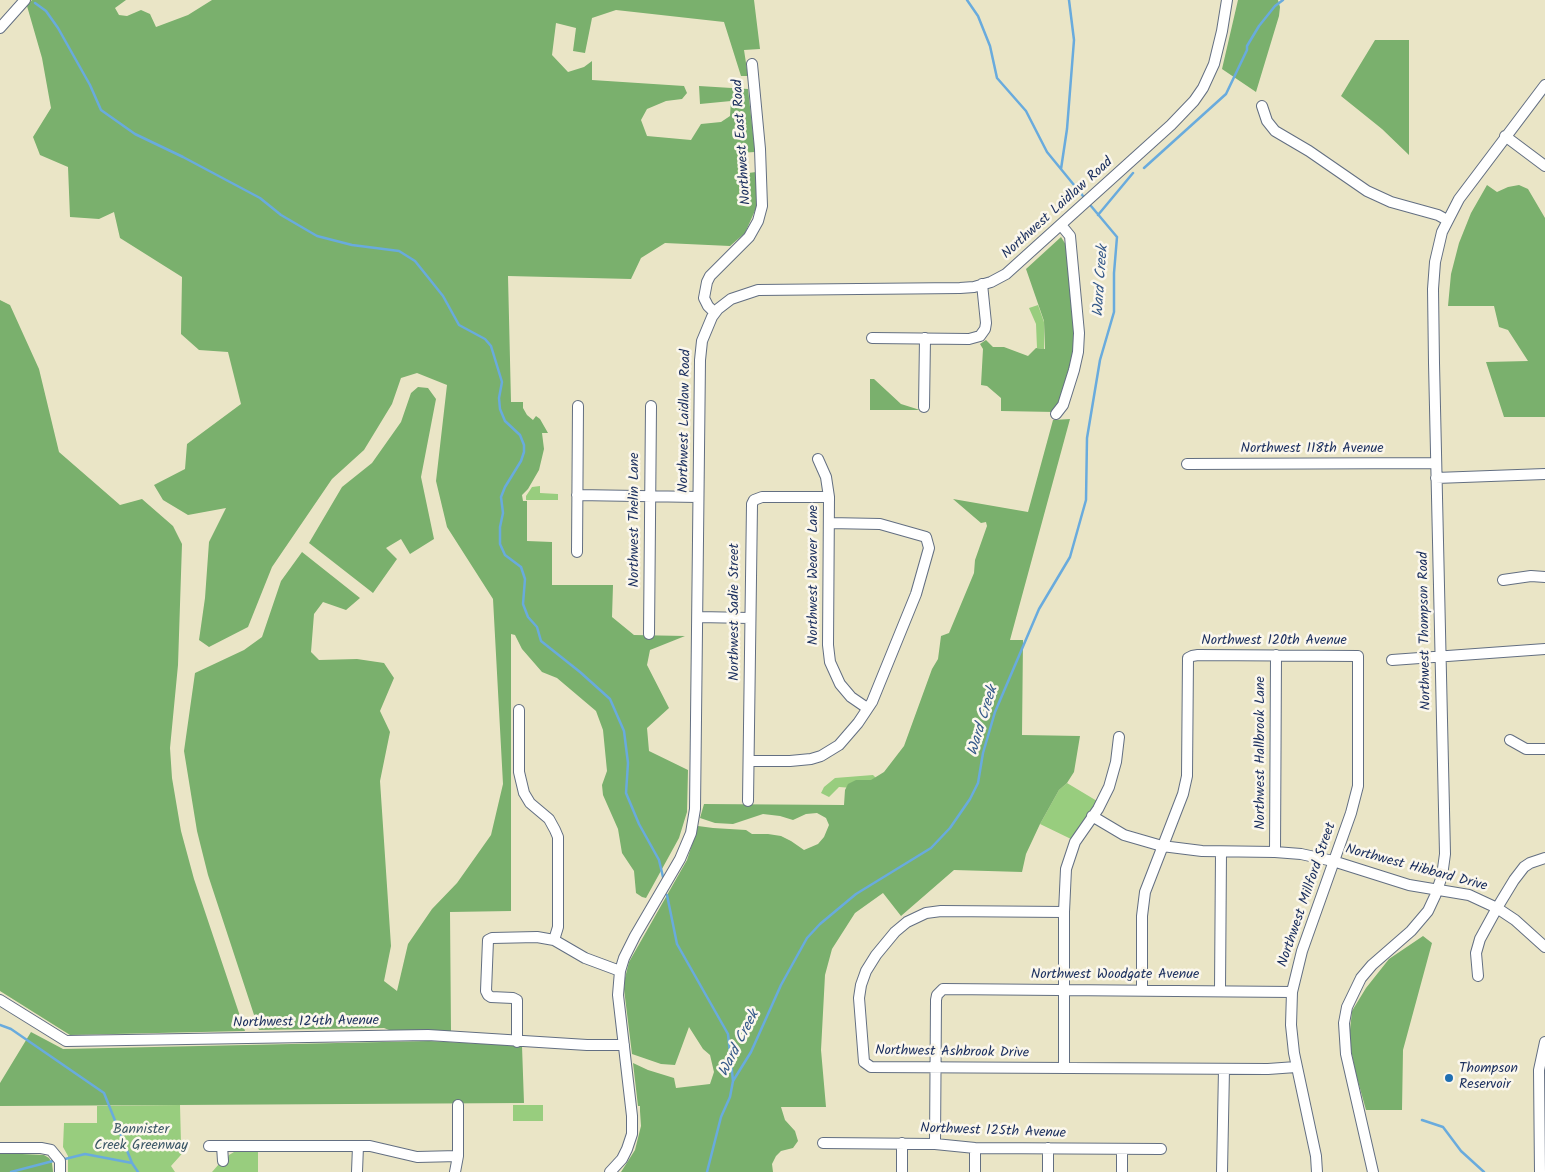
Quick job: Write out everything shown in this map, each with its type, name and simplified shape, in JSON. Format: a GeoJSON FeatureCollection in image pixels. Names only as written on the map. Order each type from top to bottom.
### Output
{"type":"FeatureCollection","features":[{"type":"Feature","properties":{"kind":"street"},"geometry":{"type":"LineString","coordinates":[[0,28],[24,0]]}},
{"type":"Feature","properties":{"kind":"street","name":"Northwest Laidlaw Road"},"geometry":{"type":"LineString","coordinates":[[610,1172],[622,1159],[632,1134],[632,1116],[618,995],[620,971],[635,936],[680,858],[689,839],[694,821],[697,773],[700,360],[702,341],[714,313],[731,298],[758,290],[946,289],[982,284],[1006,274],[1171,124],[1199,94],[1214,64],[1225,20],[1227,0]]}},
{"type":"Feature","properties":{"kind":"street","name":"Northwest East Road"},"geometry":{"type":"LineString","coordinates":[[714,313],[704,298],[706,282],[749,236],[758,221],[762,206],[760,148],[752,64]]}},
{"type":"Feature","properties":{"kind":"street","name":"Northwest Thompson Road"},"geometry":{"type":"LineString","coordinates":[[1373,1172],[1346,1054],[1344,1023],[1347,1007],[1352,993],[1361,978],[1372,965],[1411,931],[1432,904],[1442,876],[1445,854],[1433,289],[1437,251],[1447,220],[1459,199],[1505,136],[1545,86]]}},
{"type":"Feature","properties":{"kind":"street"},"geometry":{"type":"LineString","coordinates":[[1262,106],[1267,121],[1275,131],[1309,151],[1362,188],[1391,202],[1447,220]]}},
{"type":"Feature","properties":{"kind":"street"},"geometry":{"type":"LineString","coordinates":[[1505,136],[1545,166]]}},
{"type":"Feature","properties":{"kind":"street"},"geometry":{"type":"LineString","coordinates":[[1056,414],[1063,405],[1074,370],[1080,333],[1070,236],[1060,225]]}},
{"type":"Feature","properties":{"kind":"street"},"geometry":{"type":"LineString","coordinates":[[872,338],[969,339],[980,336],[986,323],[982,284]]}},
{"type":"Feature","properties":{"kind":"street"},"geometry":{"type":"LineString","coordinates":[[924,338],[924,407]]}},
{"type":"Feature","properties":{"kind":"street"},"geometry":{"type":"LineString","coordinates":[[577,552],[578,406]]}},
{"type":"Feature","properties":{"kind":"street","name":"Northwest Thelin Lane"},"geometry":{"type":"LineString","coordinates":[[649,634],[651,406]]}},
{"type":"Feature","properties":{"kind":"street","name":"Northwest Weaver Lane"},"geometry":{"type":"LineString","coordinates":[[818,459],[826,478],[830,497],[828,645],[830,662],[840,684],[851,697],[867,708]]}},
{"type":"Feature","properties":{"kind":"street","name":"Northwest 118th Avenue"},"geometry":{"type":"LineString","coordinates":[[1188,464],[1436,463]]}},
{"type":"Feature","properties":{"kind":"street"},"geometry":{"type":"LineString","coordinates":[[1436,478],[1545,474]]}},
{"type":"Feature","properties":{"kind":"street"},"geometry":{"type":"LineString","coordinates":[[577,496],[698,497]]}},
{"type":"Feature","properties":{"kind":"street","name":"Northwest Sadie Street"},"geometry":{"type":"LineString","coordinates":[[748,800],[750,509],[754,500],[762,497],[830,497]]}},
{"type":"Feature","properties":{"kind":"street"},"geometry":{"type":"LineString","coordinates":[[749,761],[801,760],[821,756],[838,745],[858,723],[875,694],[914,601],[929,548],[926,537],[880,524],[829,523]]}},
{"type":"Feature","properties":{"kind":"street"},"geometry":{"type":"LineString","coordinates":[[1503,580],[1531,576],[1545,577]]}},
{"type":"Feature","properties":{"kind":"street"},"geometry":{"type":"LineString","coordinates":[[698,617],[750,618]]}},
{"type":"Feature","properties":{"kind":"street"},"geometry":{"type":"LineString","coordinates":[[1392,660],[1545,649]]}},
{"type":"Feature","properties":{"kind":"street","name":"Northwest 120th Avenue"},"geometry":{"type":"LineString","coordinates":[[1162,846],[1185,788],[1187,776],[1187,660],[1190,657],[1198,655],[1358,656]]}},
{"type":"Feature","properties":{"kind":"street","name":"Northwest Hallbrook Lane"},"geometry":{"type":"LineString","coordinates":[[1275,852],[1276,655]]}},
{"type":"Feature","properties":{"kind":"street","name":"Northwest Millford Street"},"geometry":{"type":"LineString","coordinates":[[1318,1172],[1296,1067],[1292,1038],[1292,992],[1302,951],[1354,804],[1358,786],[1358,656]]}},
{"type":"Feature","properties":{"kind":"street"},"geometry":{"type":"LineString","coordinates":[[519,710],[519,772],[524,793],[530,804],[549,819],[558,837],[558,927],[554,940]]}},
{"type":"Feature","properties":{"kind":"street"},"geometry":{"type":"LineString","coordinates":[[1064,1068],[1065,883],[1069,859],[1075,842],[1102,802],[1112,779],[1119,736]]}},
{"type":"Feature","properties":{"kind":"street"},"geometry":{"type":"LineString","coordinates":[[1510,740],[1526,748],[1545,749]]}},
{"type":"Feature","properties":{"kind":"street","name":"Northwest Hibbard Drive"},"geometry":{"type":"LineString","coordinates":[[1092,816],[1124,835],[1162,846],[1221,852],[1301,854],[1333,861],[1396,881],[1469,895],[1497,908],[1522,924],[1545,947]]}},
{"type":"Feature","properties":{"kind":"street"},"geometry":{"type":"LineString","coordinates":[[1142,990],[1143,899],[1162,846]]}},
{"type":"Feature","properties":{"kind":"street"},"geometry":{"type":"LineString","coordinates":[[1220,990],[1221,852]]}},
{"type":"Feature","properties":{"kind":"street"},"geometry":{"type":"LineString","coordinates":[[1478,976],[1476,953],[1480,939],[1497,908],[1524,867],[1545,858]]}},
{"type":"Feature","properties":{"kind":"street","name":"Northwest Ashbrook Drive"},"geometry":{"type":"LineString","coordinates":[[1064,912],[941,912],[926,913],[907,922],[895,932],[866,971],[860,992],[863,1060],[866,1064],[871,1067],[1224,1069],[1296,1067]]}},
{"type":"Feature","properties":{"kind":"street"},"geometry":{"type":"LineString","coordinates":[[517,1042],[517,1000],[513,998],[491,997],[486,992],[488,940],[492,938],[537,938],[554,940],[585,958],[620,971]]}},
{"type":"Feature","properties":{"kind":"street","name":"Northwest Woodgate Avenue"},"geometry":{"type":"LineString","coordinates":[[936,1067],[936,1000],[939,992],[946,989],[1292,992]]}},
{"type":"Feature","properties":{"kind":"street","name":"Northwest 124th Avenue"},"geometry":{"type":"LineString","coordinates":[[0,1000],[66,1041],[428,1035],[517,1042],[624,1045]]}},
{"type":"Feature","properties":{"kind":"street"},"geometry":{"type":"LineString","coordinates":[[1540,1172],[1539,1070],[1545,1042]]}},
{"type":"Feature","properties":{"kind":"street"},"geometry":{"type":"LineString","coordinates":[[935,1144],[936,1067]]}},
{"type":"Feature","properties":{"kind":"street"},"geometry":{"type":"LineString","coordinates":[[1222,1172],[1224,1069]]}},
{"type":"Feature","properties":{"kind":"street"},"geometry":{"type":"LineString","coordinates":[[455,1172],[458,1156],[458,1105]]}},
{"type":"Feature","properties":{"kind":"street","name":"Northwest 125th Avenue"},"geometry":{"type":"LineString","coordinates":[[823,1143],[935,1144],[975,1148],[1162,1149]]}},
{"type":"Feature","properties":{"kind":"street"},"geometry":{"type":"LineString","coordinates":[[902,1143],[902,1172]]}},
{"type":"Feature","properties":{"kind":"street"},"geometry":{"type":"LineString","coordinates":[[209,1146],[378,1146],[400,1154],[458,1156]]}},
{"type":"Feature","properties":{"kind":"street"},"geometry":{"type":"LineString","coordinates":[[222,1146],[223,1161]]}},
{"type":"Feature","properties":{"kind":"street"},"geometry":{"type":"LineString","coordinates":[[357,1172],[358,1146]]}},
{"type":"Feature","properties":{"kind":"street"},"geometry":{"type":"LineString","coordinates":[[0,1148],[41,1148],[51,1150],[60,1161],[60,1172]]}},
{"type":"Feature","properties":{"kind":"street"},"geometry":{"type":"LineString","coordinates":[[975,1148],[975,1172]]}},
{"type":"Feature","properties":{"kind":"street"},"geometry":{"type":"LineString","coordinates":[[1048,1148],[1048,1172]]}},
{"type":"Feature","properties":{"kind":"street"},"geometry":{"type":"LineString","coordinates":[[1122,1149],[1122,1172]]}},
{"type":"Feature","properties":{"kind":"green space"},"geometry":{"type":"Polygon","coordinates":[[[32,0],[126,0],[115,8],[119,15],[127,16],[141,10],[150,14],[156,27],[188,15],[212,0],[754,0],[760,49],[744,50],[748,76],[741,76],[724,22],[616,10],[592,18],[585,53],[573,51],[576,28],[556,23],[552,55],[568,72],[584,67],[592,61],[592,80],[684,86],[687,93],[682,99],[666,101],[647,109],[641,120],[647,136],[691,140],[701,124],[721,122],[730,116],[731,101],[700,104],[699,86],[748,89],[755,152],[738,153],[741,174],[756,172],[757,206],[745,233],[730,246],[665,243],[641,258],[631,279],[508,276],[511,402],[523,402],[523,408],[527,415],[533,420],[536,416],[540,419],[548,433],[542,433],[544,449],[539,470],[528,489],[522,495],[523,501],[527,501],[527,541],[552,542],[552,585],[613,585],[612,617],[634,635],[685,636],[650,650],[647,665],[669,708],[647,728],[649,751],[688,770],[687,812],[679,838],[646,898],[642,897],[636,893],[634,871],[622,853],[618,829],[603,795],[602,785],[607,771],[603,730],[596,711],[557,678],[542,672],[522,649],[515,635],[511,634],[511,911],[450,912],[451,1032],[394,1032],[384,1028],[259,1030],[208,875],[197,831],[184,751],[195,673],[244,650],[262,637],[281,581],[302,552],[360,598],[346,610],[323,602],[314,614],[311,652],[319,660],[357,659],[384,663],[394,678],[380,711],[390,732],[380,781],[391,946],[384,981],[397,991],[408,944],[432,909],[457,883],[491,835],[503,784],[493,599],[447,527],[436,481],[447,385],[417,373],[401,378],[392,404],[364,450],[332,479],[272,567],[248,627],[209,647],[199,640],[205,598],[209,542],[226,508],[188,515],[163,500],[154,485],[185,469],[187,444],[241,404],[228,352],[199,350],[181,334],[182,277],[120,238],[114,212],[99,219],[70,217],[68,167],[40,155],[33,137],[51,108],[42,58],[27,6],[32,0]]]}},
{"type":"Feature","properties":{"kind":"green space"},"geometry":{"type":"Polygon","coordinates":[[[1238,0],[1278,0],[1280,7],[1256,92],[1222,69],[1238,0]]]}},
{"type":"Feature","properties":{"kind":"green space"},"geometry":{"type":"Polygon","coordinates":[[[1375,40],[1409,40],[1409,155],[1382,129],[1341,96],[1375,40]]]}},
{"type":"Feature","properties":{"kind":"green space"},"geometry":{"type":"Polygon","coordinates":[[[1487,185],[1497,192],[1519,185],[1528,189],[1545,218],[1545,417],[1504,417],[1486,362],[1528,361],[1508,330],[1499,327],[1494,306],[1448,306],[1451,274],[1459,243],[1471,213],[1487,185]]]}},
{"type":"Feature","properties":{"kind":"green space"},"geometry":{"type":"Polygon","coordinates":[[[1061,237],[1066,245],[1077,320],[1074,364],[1055,412],[1001,411],[1001,398],[987,386],[981,385],[983,349],[980,344],[986,340],[993,347],[1004,347],[1028,356],[1036,348],[1045,349],[1044,321],[1026,269],[1061,237]]]}},
{"type":"Feature","properties":{"kind":"green space"},"geometry":{"type":"Polygon","coordinates":[[[0,300],[10,305],[39,369],[59,452],[120,505],[142,499],[173,526],[182,544],[178,665],[170,748],[172,778],[181,831],[194,879],[245,1031],[70,1035],[0,991],[0,300]]]}},
{"type":"Feature","properties":{"kind":"green space"},"geometry":{"type":"Polygon","coordinates":[[[1038,305],[1044,322],[1044,349],[1037,348],[1036,324],[1029,308],[1038,305]]]}},
{"type":"Feature","properties":{"kind":"green space"},"geometry":{"type":"Polygon","coordinates":[[[870,379],[874,379],[901,404],[920,410],[870,410],[870,379]]]}},
{"type":"Feature","properties":{"kind":"green space"},"geometry":{"type":"Polygon","coordinates":[[[418,387],[428,388],[436,399],[421,477],[434,539],[410,554],[401,539],[386,548],[397,559],[373,593],[309,543],[342,487],[372,463],[401,422],[411,393],[418,387]]]}},
{"type":"Feature","properties":{"kind":"green space"},"geometry":{"type":"Polygon","coordinates":[[[1070,419],[1010,640],[1023,640],[1022,735],[1080,736],[1074,772],[1067,783],[1059,790],[1040,824],[1026,854],[1022,872],[954,870],[901,916],[883,893],[855,913],[832,949],[825,975],[821,1050],[826,1107],[781,1107],[785,1120],[795,1131],[798,1141],[793,1148],[781,1151],[776,1156],[772,1164],[773,1172],[621,1172],[635,1150],[641,1126],[640,1106],[638,1106],[633,1063],[674,1078],[676,1088],[710,1084],[714,1072],[710,1055],[703,1049],[689,1027],[675,1065],[661,1064],[632,1054],[624,989],[629,962],[687,860],[698,826],[746,830],[752,834],[781,836],[804,850],[818,844],[824,837],[829,825],[826,818],[817,813],[806,814],[793,820],[763,814],[733,824],[715,823],[700,818],[704,804],[844,805],[845,790],[848,784],[856,780],[871,780],[884,772],[904,746],[932,669],[938,659],[941,636],[949,633],[974,573],[975,560],[987,526],[986,522],[981,523],[953,499],[1028,512],[1053,420],[1070,419]]]}},
{"type":"Feature","properties":{"kind":"green space"},"geometry":{"type":"Polygon","coordinates":[[[540,486],[540,493],[558,494],[558,500],[526,500],[526,496],[532,487],[540,486]]]}},
{"type":"Feature","properties":{"kind":"green space"},"geometry":{"type":"Polygon","coordinates":[[[873,775],[877,779],[853,788],[839,787],[829,797],[821,793],[824,787],[835,778],[873,775]]]}},
{"type":"Feature","properties":{"kind":"green space"},"geometry":{"type":"Polygon","coordinates":[[[1067,783],[1097,801],[1071,839],[1040,824],[1059,790],[1067,783]]]}},
{"type":"Feature","properties":{"kind":"green space"},"geometry":{"type":"Polygon","coordinates":[[[1423,936],[1432,943],[1403,1050],[1402,1110],[1366,1110],[1349,1040],[1352,1011],[1366,988],[1389,959],[1423,936]]]}},
{"type":"Feature","properties":{"kind":"green space"},"geometry":{"type":"Polygon","coordinates":[[[31,1032],[63,1049],[429,1041],[522,1046],[524,1103],[0,1106],[0,1083],[31,1032]]]}},
{"type":"Feature","properties":{"kind":"green space","name":"Bannister Creek Greenway"},"geometry":{"type":"Polygon","coordinates":[[[180,1105],[181,1143],[188,1147],[171,1166],[175,1172],[68,1172],[68,1156],[63,1147],[64,1123],[97,1123],[97,1106],[180,1105]]]}},
{"type":"Feature","properties":{"kind":"green space"},"geometry":{"type":"Polygon","coordinates":[[[513,1105],[543,1105],[543,1121],[513,1121],[513,1105]]]}},
{"type":"Feature","properties":{"kind":"green space","name":"Bannister Creek Greenway"},"geometry":{"type":"Polygon","coordinates":[[[234,1152],[258,1152],[258,1172],[212,1172],[219,1164],[226,1163],[229,1155],[234,1152]]]}},
{"type":"Feature","properties":{"kind":"green space"},"geometry":{"type":"Polygon","coordinates":[[[0,1153],[44,1155],[52,1163],[53,1172],[0,1172],[0,1153]]]}},
{"type":"Feature","properties":{"kind":"waterway","name":"Ward Creek"},"geometry":{"type":"LineString","coordinates":[[967,0],[978,16],[990,46],[997,78],[1026,111],[1047,152],[1083,196]]}},
{"type":"Feature","properties":{"kind":"waterway"},"geometry":{"type":"LineString","coordinates":[[1061,169],[1067,129],[1074,40],[1069,0]]}},
{"type":"Feature","properties":{"kind":"waterway"},"geometry":{"type":"LineString","coordinates":[[1144,168],[1226,94],[1247,50],[1247,46],[1259,26],[1275,6],[1283,0]]}},
{"type":"Feature","properties":{"kind":"waterway"},"geometry":{"type":"LineString","coordinates":[[35,3],[46,11],[58,28],[90,85],[101,110],[135,134],[260,198],[281,215],[317,236],[352,245],[399,251],[415,261],[443,296],[459,325],[485,339],[491,346],[502,382],[499,398],[500,409],[505,421],[520,435],[524,445],[521,461],[501,497],[503,513],[500,527],[500,544],[505,555],[521,567],[525,579],[523,604],[528,617],[537,627],[541,641],[610,699],[624,731],[628,763],[626,793],[639,824],[659,860],[663,877]]}},
{"type":"Feature","properties":{"kind":"waterway"},"geometry":{"type":"LineString","coordinates":[[1098,215],[1133,173]]}},
{"type":"Feature","properties":{"kind":"waterway","name":"Ward Creek"},"geometry":{"type":"LineString","coordinates":[[707,1172],[721,1117],[730,1097],[733,1081],[751,1052],[781,985],[807,938],[820,924],[856,894],[931,848],[950,828],[970,799],[978,783],[983,753],[995,712],[1039,609],[1070,557],[1086,500],[1087,438],[1100,360],[1114,312],[1114,273],[1117,237],[1091,206]]}},
{"type":"Feature","properties":{"kind":"waterway"},"geometry":{"type":"LineString","coordinates":[[667,895],[677,944],[728,1034],[733,1081]]}},
{"type":"Feature","properties":{"kind":"waterway"},"geometry":{"type":"LineString","coordinates":[[0,1025],[11,1029],[104,1093],[132,1163],[138,1172]]}},
{"type":"Feature","properties":{"kind":"waterway"},"geometry":{"type":"LineString","coordinates":[[1422,1120],[1443,1127],[1461,1151],[1484,1172]]}},
{"type":"Feature","properties":{"kind":"waterway"},"geometry":{"type":"LineString","coordinates":[[65,1159],[85,1154],[132,1163]]}},
{"type":"Feature","properties":{"kind":"waterway"},"geometry":{"type":"LineString","coordinates":[[11,1172],[53,1161]]}},
{"type":"Feature","properties":{"kind":"place","name":"Thompson Reservoir"},"geometry":{"type":"Point","coordinates":[1449,1078]}}]}
